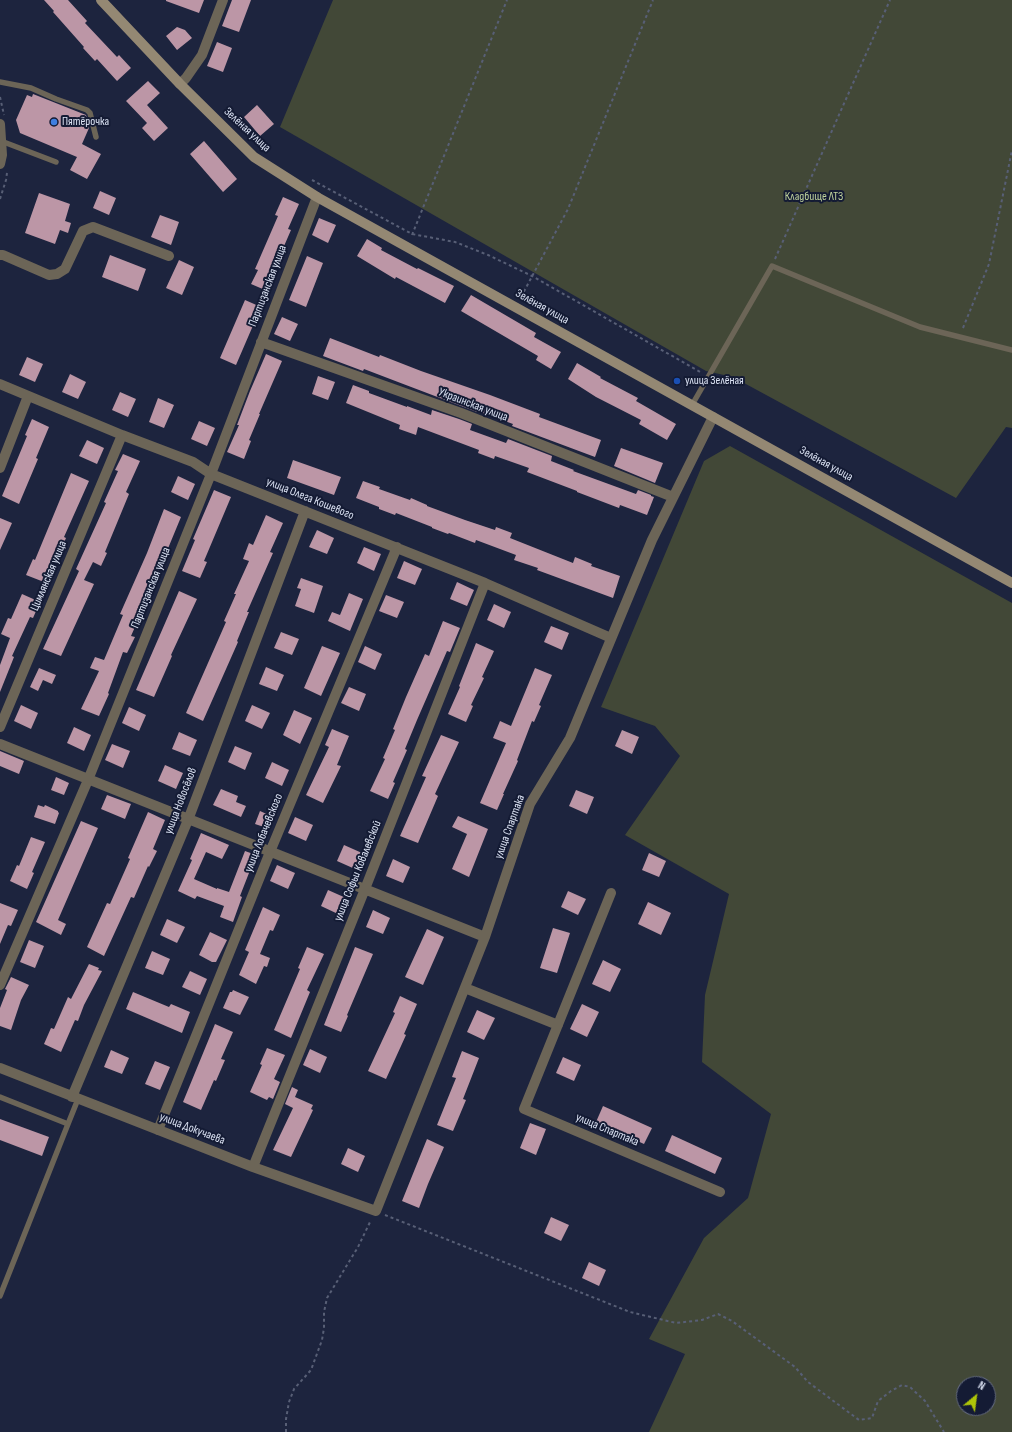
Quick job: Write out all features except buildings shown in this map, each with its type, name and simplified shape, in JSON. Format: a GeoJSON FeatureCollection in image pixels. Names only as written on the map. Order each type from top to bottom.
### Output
{"type":"FeatureCollection","features":[{"type":"Feature","properties":{"kind":"street","name":"Зелёная улица"},"geometry":{"type":"LineString","coordinates":[[101,0],[180,84],[254,157],[316,197],[1012,583]]}},
{"type":"Feature","properties":{"kind":"street"},"geometry":{"type":"LineString","coordinates":[[180,84],[186,78],[202,54],[223,0]]}},
{"type":"Feature","properties":{"kind":"street"},"geometry":{"type":"LineString","coordinates":[[0,124],[2,141],[2,155],[0,164]]}},
{"type":"Feature","properties":{"kind":"street","name":"Партизанская улица"},"geometry":{"type":"LineString","coordinates":[[0,986],[88,780],[212,474],[316,197]]}},
{"type":"Feature","properties":{"kind":"street"},"geometry":{"type":"LineString","coordinates":[[0,255],[49,275],[57,274],[65,269],[83,231],[93,227],[169,256]]}},
{"type":"Feature","properties":{"kind":"street","name":"Украинская улица"},"geometry":{"type":"LineString","coordinates":[[261,342],[461,413],[673,497]]}},
{"type":"Feature","properties":{"kind":"street","name":"улица Олега Кошевого"},"geometry":{"type":"LineString","coordinates":[[0,384],[122,435],[193,462],[212,474],[485,583],[612,638]]}},
{"type":"Feature","properties":{"kind":"street"},"geometry":{"type":"LineString","coordinates":[[0,468],[28,396]]}},
{"type":"Feature","properties":{"kind":"street","name":"улица Спартака"},"geometry":{"type":"LineString","coordinates":[[376,1211],[485,937],[530,804],[570,738],[652,540],[713,417]]}},
{"type":"Feature","properties":{"kind":"street","name":"Цимлянская улица"},"geometry":{"type":"LineString","coordinates":[[0,727],[122,435]]}},
{"type":"Feature","properties":{"kind":"street","name":"улица Новосёлов"},"geometry":{"type":"LineString","coordinates":[[75,1098],[188,820],[305,512]]}},
{"type":"Feature","properties":{"kind":"street","name":"улица Лобачевского"},"geometry":{"type":"LineString","coordinates":[[158,1130],[270,852],[397,547]]}},
{"type":"Feature","properties":{"kind":"street","name":"улица Софьи Ковалевской"},"geometry":{"type":"LineString","coordinates":[[253,1167],[365,889],[485,583]]}},
{"type":"Feature","properties":{"kind":"street"},"geometry":{"type":"LineString","coordinates":[[0,744],[485,937]]}},
{"type":"Feature","properties":{"kind":"street","name":"улица Спартака"},"geometry":{"type":"LineString","coordinates":[[611,893],[524,1108],[720,1192]]}},
{"type":"Feature","properties":{"kind":"street"},"geometry":{"type":"LineString","coordinates":[[465,988],[558,1025]]}},
{"type":"Feature","properties":{"kind":"street","name":"улица Докучаева"},"geometry":{"type":"LineString","coordinates":[[0,1068],[253,1167],[376,1211]]}},
{"type":"Feature","properties":{"kind":"lane"},"geometry":{"type":"LineString","coordinates":[[0,82],[31,88],[87,110],[90,113],[96,137]]}},
{"type":"Feature","properties":{"kind":"lane"},"geometry":{"type":"LineString","coordinates":[[2,141],[56,162]]}},
{"type":"Feature","properties":{"kind":"lane"},"geometry":{"type":"LineString","coordinates":[[692,405],[772,266],[920,327],[1012,350]]}},
{"type":"Feature","properties":{"kind":"lane"},"geometry":{"type":"LineString","coordinates":[[0,1097],[68,1124]]}},
{"type":"Feature","properties":{"kind":"lane"},"geometry":{"type":"LineString","coordinates":[[0,1296],[68,1124],[75,1098]]}},
{"type":"Feature","properties":{"kind":"path"},"geometry":{"type":"LineString","coordinates":[[407,247],[507,0]]}},
{"type":"Feature","properties":{"kind":"path"},"geometry":{"type":"LineString","coordinates":[[515,307],[568,209],[653,0]]}},
{"type":"Feature","properties":{"kind":"path"},"geometry":{"type":"LineString","coordinates":[[772,266],[890,0]]}},
{"type":"Feature","properties":{"kind":"path"},"geometry":{"type":"LineString","coordinates":[[959,337],[989,264],[1012,150]]}},
{"type":"Feature","properties":{"kind":"path"},"geometry":{"type":"LineString","coordinates":[[311,179],[412,234],[455,242],[488,255],[532,276],[708,377]]}},
{"type":"Feature","properties":{"kind":"path"},"geometry":{"type":"LineString","coordinates":[[286,1432],[286,1419],[289,1402],[294,1389],[311,1370],[322,1340],[324,1312],[327,1298],[358,1247],[376,1211],[630,1312],[676,1323],[702,1320],[718,1314],[732,1321],[795,1367],[808,1382],[859,1420],[872,1418],[878,1401],[891,1391],[902,1385],[910,1387],[925,1401],[944,1432]]}},
{"type":"Feature","properties":{"kind":"green space","name":"Кладбище ЛТЗ"},"geometry":{"type":"Polygon","coordinates":[[[333,0],[1012,0],[1012,428],[1006,427],[956,498],[733,377],[706,371],[280,127],[333,0]]]}},
{"type":"Feature","properties":{"kind":"green space"},"geometry":{"type":"Polygon","coordinates":[[[730,446],[1012,603],[1012,1432],[649,1432],[685,1354],[649,1339],[704,1238],[748,1198],[771,1114],[702,1062],[705,995],[729,894],[625,835],[680,756],[655,726],[601,707],[704,461],[730,446]]]}},
{"type":"Feature","properties":{"kind":"place","name":"Пятёрочка"},"geometry":{"type":"Point","coordinates":[54,122]}},
{"type":"Feature","properties":{"kind":"place","name":"улица Зелёная"},"geometry":{"type":"Point","coordinates":[677,381]}}]}
